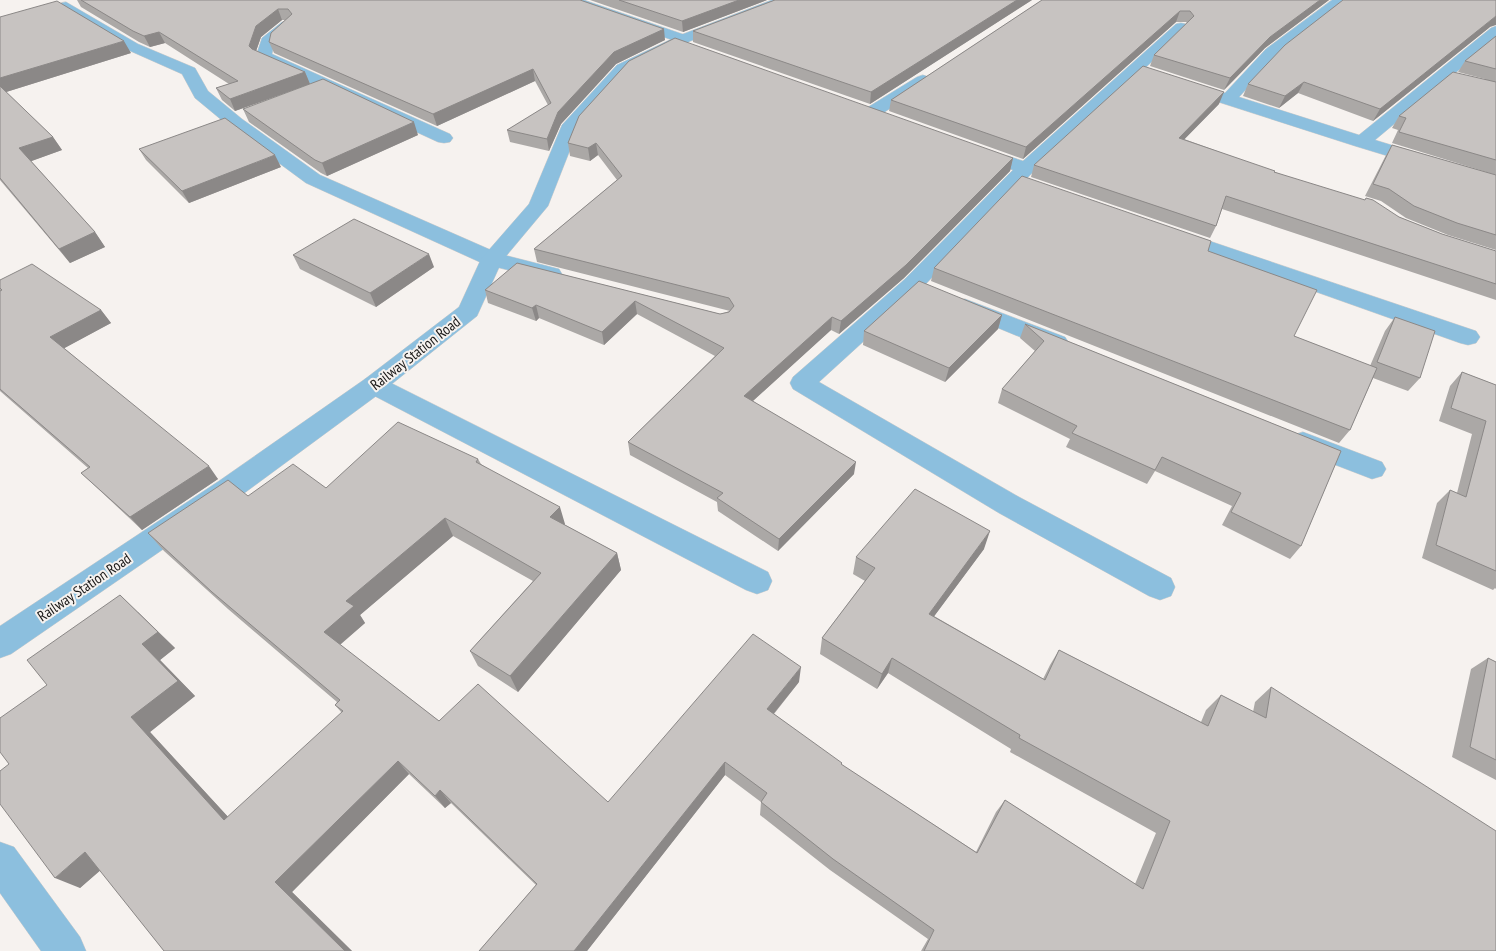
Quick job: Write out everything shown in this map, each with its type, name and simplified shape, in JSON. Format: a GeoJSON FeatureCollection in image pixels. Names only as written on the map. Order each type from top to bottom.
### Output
{"type":"FeatureCollection","features":[{"type":"Feature","properties":{"kind":"street"},"geometry":{"type":"LineString","coordinates":[[570,0],[685,44]]}},
{"type":"Feature","properties":{"kind":"street","name":"Railway Station Road"},"geometry":{"type":"LineString","coordinates":[[0,644],[229,489],[374,385],[469,311],[492,258],[538,206],[571,125],[623,68],[685,44],[785,0]]}},
{"type":"Feature","properties":{"kind":"street"},"geometry":{"type":"LineString","coordinates":[[1228,99],[1272,52],[1341,0]]}},
{"type":"Feature","properties":{"kind":"street"},"geometry":{"type":"LineString","coordinates":[[48,10],[73,2],[133,47],[188,71],[200,94],[232,120],[313,179],[492,258],[569,278]]}},
{"type":"Feature","properties":{"kind":"street"},"geometry":{"type":"LineString","coordinates":[[287,25],[267,41],[264,56],[444,138]]}},
{"type":"Feature","properties":{"kind":"street"},"geometry":{"type":"LineString","coordinates":[[1160,587],[1009,505],[802,382],[928,291],[1025,178],[1135,69],[1181,27]]}},
{"type":"Feature","properties":{"kind":"street"},"geometry":{"type":"LineString","coordinates":[[1361,142],[1496,31]]}},
{"type":"Feature","properties":{"kind":"street"},"geometry":{"type":"LineString","coordinates":[[1135,69],[1153,75]]}},
{"type":"Feature","properties":{"kind":"street"},"geometry":{"type":"LineString","coordinates":[[871,113],[938,70]]}},
{"type":"Feature","properties":{"kind":"street"},"geometry":{"type":"LineString","coordinates":[[1441,75],[1460,80]]}},
{"type":"Feature","properties":{"kind":"street"},"geometry":{"type":"LineString","coordinates":[[1172,81],[1496,183]]}},
{"type":"Feature","properties":{"kind":"street"},"geometry":{"type":"LineString","coordinates":[[303,94],[329,84]]}},
{"type":"Feature","properties":{"kind":"street"},"geometry":{"type":"LineString","coordinates":[[853,106],[890,119]]}},
{"type":"Feature","properties":{"kind":"street"},"geometry":{"type":"LineString","coordinates":[[232,120],[250,114]]}},
{"type":"Feature","properties":{"kind":"street"},"geometry":{"type":"LineString","coordinates":[[990,155],[1025,178]]}},
{"type":"Feature","properties":{"kind":"street"},"geometry":{"type":"LineString","coordinates":[[1156,229],[1468,337]]}},
{"type":"Feature","properties":{"kind":"street"},"geometry":{"type":"LineString","coordinates":[[928,291],[1078,351]]}},
{"type":"Feature","properties":{"kind":"street"},"geometry":{"type":"LineString","coordinates":[[374,385],[757,580]]}},
{"type":"Feature","properties":{"kind":"street"},"geometry":{"type":"LineString","coordinates":[[1280,432],[1372,469]]}},
{"type":"Feature","properties":{"kind":"street"},"geometry":{"type":"LineString","coordinates":[[0,861],[66,951]]}},
{"type":"Feature","properties":{"kind":"building"},"geometry":{"type":"Polygon","coordinates":[[[81,0],[580,0],[664,29],[614,52],[558,112],[547,139],[507,130],[551,103],[533,69],[433,114],[269,42],[271,33],[292,14],[288,9],[278,9],[256,26],[249,46],[305,72],[230,99],[216,88],[238,81],[159,32],[144,36],[81,0]]]}},
{"type":"Feature","properties":{"kind":"building"},"geometry":{"type":"Polygon","coordinates":[[[619,0],[739,0],[682,21],[619,0]]]}},
{"type":"Feature","properties":{"kind":"building"},"geometry":{"type":"Polygon","coordinates":[[[775,0],[1017,0],[871,92],[693,31],[775,0]]]}},
{"type":"Feature","properties":{"kind":"building"},"geometry":{"type":"Polygon","coordinates":[[[1042,0],[1320,0],[1270,37],[1230,78],[1154,55],[1194,16],[1190,11],[1180,11],[1026,147],[891,100],[1042,0]]]}},
{"type":"Feature","properties":{"kind":"building"},"geometry":{"type":"Polygon","coordinates":[[[1343,0],[1496,0],[1496,16],[1380,109],[1304,82],[1285,96],[1248,84],[1285,45],[1343,0]]]}},
{"type":"Feature","properties":{"kind":"building"},"geometry":{"type":"Polygon","coordinates":[[[57,1],[124,41],[0,78],[0,17],[57,1]]]}},
{"type":"Feature","properties":{"kind":"building"},"geometry":{"type":"Polygon","coordinates":[[[1496,36],[1496,69],[1465,61],[1496,36]]]}},
{"type":"Feature","properties":{"kind":"building"},"geometry":{"type":"Polygon","coordinates":[[[675,38],[1013,158],[906,265],[841,321],[832,317],[744,396],[856,462],[779,539],[717,498],[723,493],[628,442],[724,348],[635,301],[602,332],[536,305],[532,308],[485,290],[517,263],[720,314],[729,312],[734,306],[729,298],[534,249],[622,176],[596,143],[588,148],[568,143],[579,116],[629,61],[675,38]]]}},
{"type":"Feature","properties":{"kind":"building"},"geometry":{"type":"Polygon","coordinates":[[[1143,66],[1224,92],[1179,138],[1274,172],[1365,200],[1366,198],[1373,200],[1399,217],[1442,234],[1496,251],[1496,284],[1226,196],[1216,226],[1034,165],[1143,66]]]}},
{"type":"Feature","properties":{"kind":"building"},"geometry":{"type":"Polygon","coordinates":[[[1453,72],[1496,82],[1496,160],[1399,132],[1406,118],[1399,116],[1453,72]]]}},
{"type":"Feature","properties":{"kind":"building"},"geometry":{"type":"Polygon","coordinates":[[[323,79],[414,122],[322,163],[243,109],[323,79]]]}},
{"type":"Feature","properties":{"kind":"building"},"geometry":{"type":"Polygon","coordinates":[[[0,86],[53,137],[19,148],[95,232],[59,249],[0,178],[0,86]]]}},
{"type":"Feature","properties":{"kind":"building"},"geometry":{"type":"Polygon","coordinates":[[[225,118],[275,155],[182,191],[139,149],[225,118]]]}},
{"type":"Feature","properties":{"kind":"building"},"geometry":{"type":"Polygon","coordinates":[[[1392,145],[1496,175],[1496,235],[1457,223],[1414,206],[1389,189],[1373,184],[1392,145]]]}},
{"type":"Feature","properties":{"kind":"building"},"geometry":{"type":"Polygon","coordinates":[[[1022,176],[1211,241],[1208,251],[1317,290],[1294,336],[1377,368],[1350,430],[934,268],[1022,176]]]}},
{"type":"Feature","properties":{"kind":"building"},"geometry":{"type":"Polygon","coordinates":[[[354,219],[429,254],[370,293],[293,255],[354,219]]]}},
{"type":"Feature","properties":{"kind":"building"},"geometry":{"type":"Polygon","coordinates":[[[32,264],[101,310],[50,337],[209,466],[130,517],[81,473],[90,467],[0,389],[0,291],[2,290],[0,288],[0,280],[32,264]]]}},
{"type":"Feature","properties":{"kind":"building"},"geometry":{"type":"Polygon","coordinates":[[[919,281],[1002,315],[949,368],[864,331],[919,281]]]}},
{"type":"Feature","properties":{"kind":"building"},"geometry":{"type":"Polygon","coordinates":[[[1395,317],[1435,331],[1420,378],[1377,362],[1395,317]]]}},
{"type":"Feature","properties":{"kind":"building"},"geometry":{"type":"Polygon","coordinates":[[[1025,324],[1341,451],[1301,546],[1231,512],[1241,493],[1162,457],[1155,470],[1072,433],[1077,426],[1002,389],[1044,341],[1025,324]]]}},
{"type":"Feature","properties":{"kind":"building"},"geometry":{"type":"Polygon","coordinates":[[[1462,372],[1496,385],[1496,571],[1436,545],[1450,490],[1466,497],[1486,421],[1451,408],[1462,372]]]}},
{"type":"Feature","properties":{"kind":"building"},"geometry":{"type":"Polygon","coordinates":[[[398,422],[478,459],[476,462],[560,507],[550,517],[617,553],[510,676],[470,651],[541,573],[445,518],[346,601],[354,606],[324,632],[439,721],[478,684],[608,802],[753,634],[801,667],[767,709],[841,764],[977,853],[1005,800],[1143,889],[1170,821],[1019,738],[1020,735],[892,658],[882,674],[822,638],[875,568],[856,557],[915,489],[990,531],[929,614],[1045,680],[1059,650],[1208,726],[1221,695],[1266,718],[1271,687],[1496,831],[1496,951],[924,951],[934,930],[833,859],[761,802],[767,793],[725,762],[574,951],[479,951],[537,884],[440,790],[435,796],[398,761],[275,882],[345,951],[164,951],[85,852],[55,878],[0,804],[0,771],[9,764],[0,752],[0,718],[47,685],[27,660],[120,595],[158,632],[142,644],[178,681],[131,717],[224,820],[343,711],[335,705],[340,700],[212,592],[148,533],[228,480],[248,496],[293,464],[326,488],[398,422]]]}},
{"type":"Feature","properties":{"kind":"building"},"geometry":{"type":"Polygon","coordinates":[[[1488,658],[1496,662],[1496,760],[1470,747],[1488,658]]]}}]}
